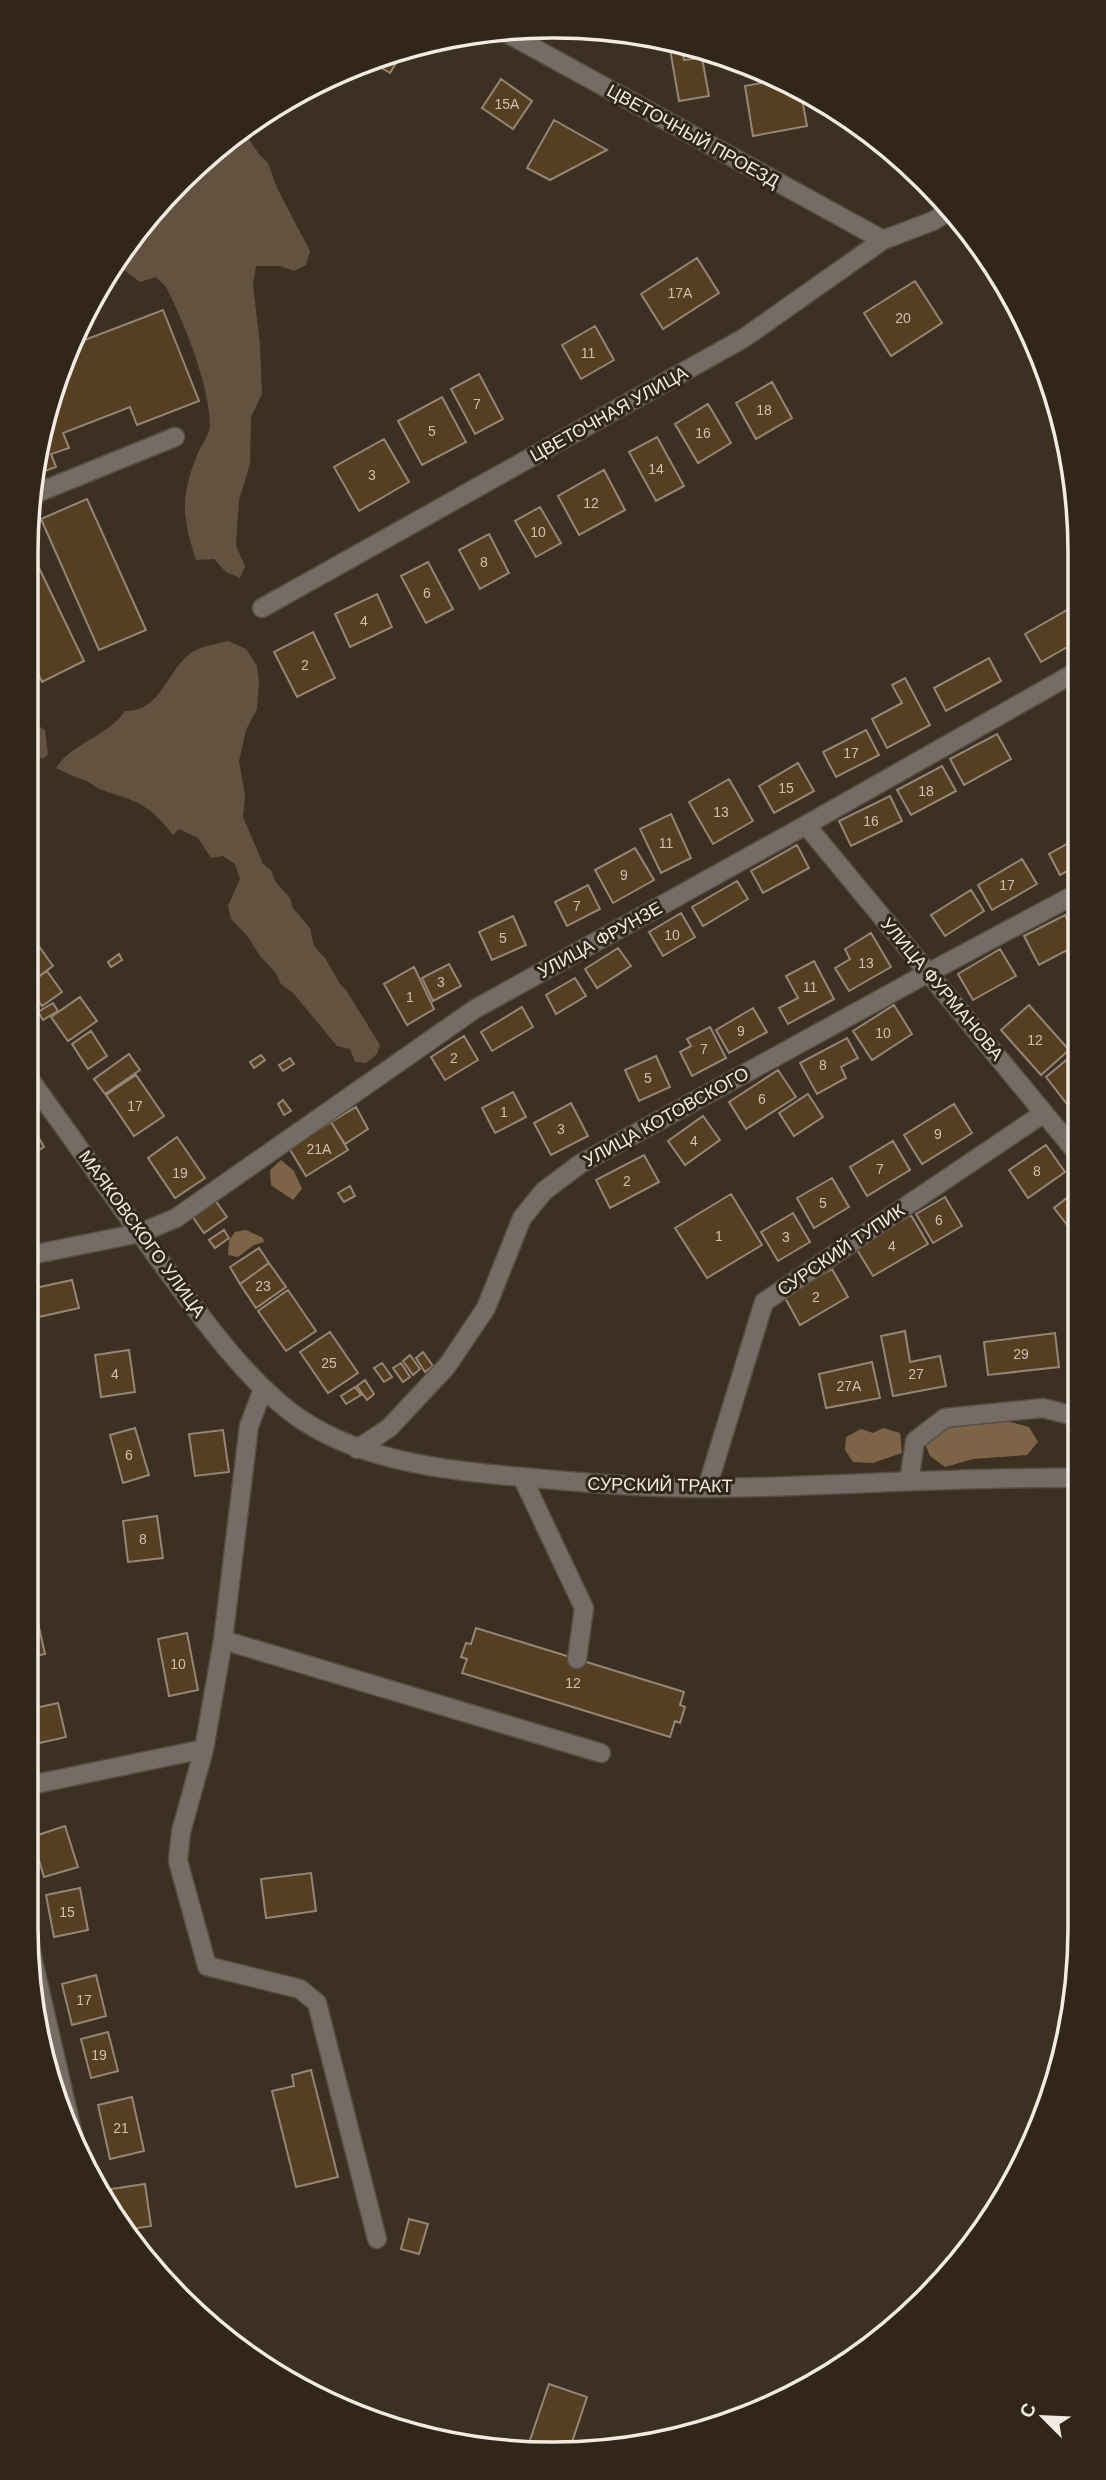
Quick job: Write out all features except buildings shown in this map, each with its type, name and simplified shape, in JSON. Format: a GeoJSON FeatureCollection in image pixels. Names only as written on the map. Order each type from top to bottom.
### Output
{"type":"FeatureCollection","features":[{"type":"Feature","properties":{"kind":"street","name":"ЦВЕТОЧНЫЙ ПРОЕЗД"},"geometry":{"type":"LineString","coordinates":[[519,40],[883,240]]}},
{"type":"Feature","properties":{"kind":"street","name":"ЦВЕТОЧНАЯ УЛИЦА"},"geometry":{"type":"LineString","coordinates":[[262,608],[744,338],[883,240],[941,216]]}},
{"type":"Feature","properties":{"kind":"street"},"geometry":{"type":"LineString","coordinates":[[43,491],[175,437]]}},
{"type":"Feature","properties":{"kind":"street","name":"УЛИЦА ФРУНЗЕ"},"geometry":{"type":"LineString","coordinates":[[38,1254],[140,1233],[176,1218],[475,1009],[1068,677]]}},
{"type":"Feature","properties":{"kind":"street","name":"УЛИЦА ФУРМАНОВА"},"geometry":{"type":"LineString","coordinates":[[806,825],[1068,1142]]}},
{"type":"Feature","properties":{"kind":"street","name":"УЛИЦА КОТОВСКОГО"},"geometry":{"type":"LineString","coordinates":[[357,1449],[389,1428],[447,1366],[486,1308],[522,1218],[544,1191],[580,1164],[928,972],[1068,898]]}},
{"type":"Feature","properties":{"kind":"street","name":"МАЯКОВСКОГО УЛИЦА"},"geometry":{"type":"LineString","coordinates":[[38,1091],[199,1313],[263,1389]]}},
{"type":"Feature","properties":{"kind":"street","name":"СУРСКИЙ ТУПИК"},"geometry":{"type":"LineString","coordinates":[[707,1488],[764,1301],[1044,1113]]}},
{"type":"Feature","properties":{"kind":"street"},"geometry":{"type":"LineString","coordinates":[[263,1389],[249,1426],[223,1640],[204,1749],[181,1832],[178,1861],[207,1966],[300,1989],[317,2003],[377,2239]]}},
{"type":"Feature","properties":{"kind":"street","name":"СУРСКИЙ ТРАКТ"},"geometry":{"type":"LineString","coordinates":[[263,1389],[301,1419],[357,1449],[411,1462],[485,1474],[595,1484],[707,1488],[1006,1477],[1068,1478]]}},
{"type":"Feature","properties":{"kind":"street"},"geometry":{"type":"LineString","coordinates":[[909,1481],[915,1441],[945,1418],[1043,1408],[1068,1414]]}},
{"type":"Feature","properties":{"kind":"street"},"geometry":{"type":"LineString","coordinates":[[522,1477],[584,1608],[577,1659]]}},
{"type":"Feature","properties":{"kind":"street"},"geometry":{"type":"LineString","coordinates":[[223,1640],[601,1753]]}},
{"type":"Feature","properties":{"kind":"street"},"geometry":{"type":"LineString","coordinates":[[38,1784],[204,1749]]}},
{"type":"Feature","properties":{"kind":"street"},"geometry":{"type":"LineString","coordinates":[[48,2024],[53,2046]]}},
{"type":"Feature","properties":{"kind":"shaded area"},"geometry":{"type":"Polygon","coordinates":[[[249,139],[268,163],[277,188],[310,251],[306,265],[294,271],[280,266],[256,266],[253,284],[262,394],[251,417],[250,464],[239,500],[236,546],[245,566],[240,578],[226,572],[214,559],[196,560],[188,531],[185,508],[188,484],[210,426],[201,373],[188,336],[166,287],[156,277],[140,282],[124,270],[145,240],[189,189],[249,139]]]}},
{"type":"Feature","properties":{"kind":"shaded area"},"geometry":{"type":"Polygon","coordinates":[[[228,641],[246,649],[257,666],[259,682],[257,709],[246,730],[239,761],[245,796],[243,817],[263,864],[271,870],[275,881],[290,898],[293,908],[310,928],[314,946],[325,958],[380,1045],[377,1054],[366,1063],[355,1062],[350,1049],[337,1046],[293,993],[281,984],[275,972],[231,919],[228,906],[240,879],[235,864],[223,856],[211,858],[198,838],[179,829],[173,835],[156,815],[141,804],[100,789],[56,768],[71,752],[109,727],[125,711],[146,706],[191,653],[228,641]]]}},
{"type":"Feature","properties":{"kind":"shaded area"},"geometry":{"type":"Polygon","coordinates":[[[38,726],[45,730],[48,754],[43,759],[38,756],[38,726]]]}},
{"type":"Feature","properties":{"kind":"shaded area"},"geometry":{"type":"Polygon","coordinates":[[[281,1160],[294,1171],[302,1189],[293,1200],[271,1185],[270,1170],[281,1160]]]}},
{"type":"Feature","properties":{"kind":"shaded area"},"geometry":{"type":"Polygon","coordinates":[[[246,1230],[263,1238],[264,1242],[254,1245],[238,1257],[228,1255],[229,1240],[235,1232],[246,1230]]]}},
{"type":"Feature","properties":{"kind":"shaded area"},"geometry":{"type":"Polygon","coordinates":[[[992,1417],[1029,1427],[1038,1442],[1027,1455],[973,1459],[945,1467],[930,1456],[925,1444],[953,1424],[978,1424],[992,1417]]]}},
{"type":"Feature","properties":{"kind":"shaded area"},"geometry":{"type":"Polygon","coordinates":[[[883,1428],[900,1433],[902,1453],[873,1463],[853,1462],[845,1450],[846,1437],[861,1429],[873,1433],[883,1428]]]}}]}
